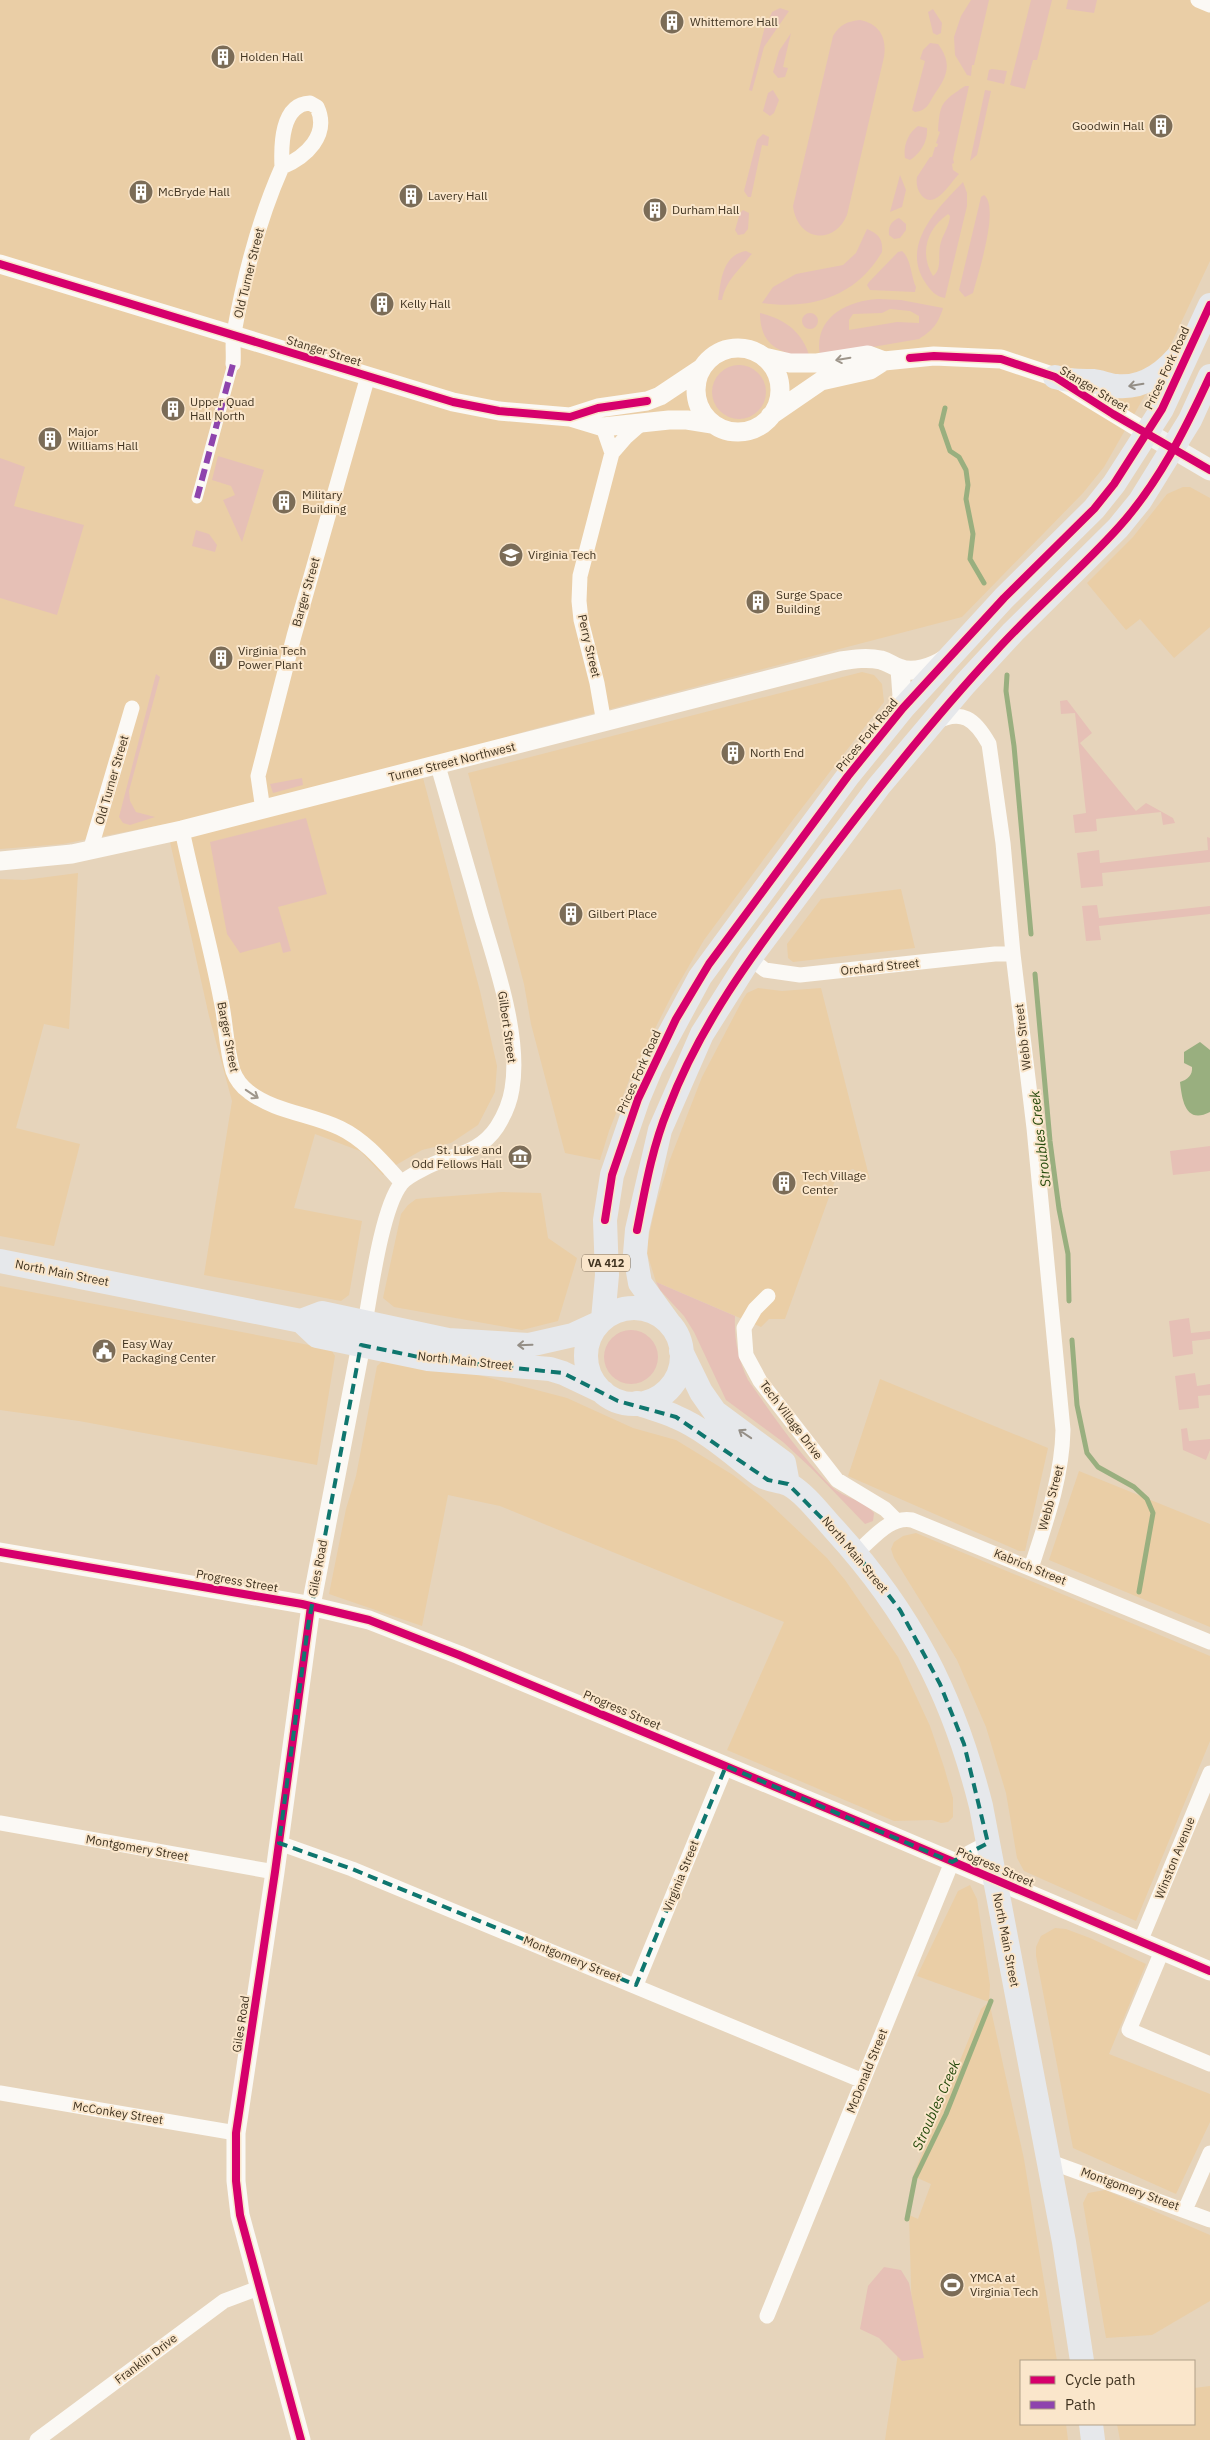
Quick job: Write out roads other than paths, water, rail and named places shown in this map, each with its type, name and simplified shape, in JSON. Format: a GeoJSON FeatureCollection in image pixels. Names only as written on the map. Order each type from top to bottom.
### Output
{"type":"FeatureCollection","features":[{"type":"Feature","properties":{"kind":"main road","name":"Prices Fork Road"},"geometry":{"type":"LineString","coordinates":[[601,1321],[607,1275],[605,1220],[612,1175],[638,1099],[655,1060],[700,977],[728,936],[848,776],[894,720],[955,649],[1094,509],[1130,463],[1162,409],[1210,305]]}},
{"type":"Feature","properties":{"kind":"main road"},"geometry":{"type":"LineString","coordinates":[[1055,377],[1070,382],[1092,381],[1114,386],[1131,386],[1146,383],[1179,355],[1196,334]]}},
{"type":"Feature","properties":{"kind":"main road","name":"VA 412"},"geometry":{"type":"LineString","coordinates":[[669,1323],[640,1283],[635,1254],[637,1230],[660,1130],[702,1034],[750,958],[878,786],[928,726],[1013,632],[1118,528],[1156,479],[1190,420],[1210,376]]}},
{"type":"Feature","properties":{"kind":"main road"},"geometry":{"type":"LineString","coordinates":[[1147,433],[1210,470]]}},
{"type":"Feature","properties":{"kind":"main road"},"geometry":{"type":"LineString","coordinates":[[750,958],[749,936],[770,880]]}},
{"type":"Feature","properties":{"kind":"main road"},"geometry":{"type":"LineString","coordinates":[[702,1034],[715,991],[732,959],[734,951],[728,936]]}},
{"type":"Feature","properties":{"kind":"main road","name":"North Main Street"},"geometry":{"type":"LineString","coordinates":[[0,1261],[301,1321],[317,1336],[363,1334],[428,1358],[550,1370],[563,1373],[603,1392]]}},
{"type":"Feature","properties":{"kind":"main road"},"geometry":{"type":"LineString","coordinates":[[681,1351],[680,1368],[670,1386],[655,1398],[637,1403],[618,1401],[603,1392],[594,1383],[588,1369],[586,1354],[589,1339],[601,1321],[620,1310],[640,1308],[655,1313],[669,1323],[675,1332],[681,1351],[701,1392],[715,1412],[784,1463],[788,1484]]}},
{"type":"Feature","properties":{"kind":"main road","name":"North Main Street"},"geometry":{"type":"LineString","coordinates":[[363,1334],[368,1338],[402,1330],[472,1343],[529,1345],[572,1335],[601,1321]]}},
{"type":"Feature","properties":{"kind":"main road","name":"North Main Street"},"geometry":{"type":"LineString","coordinates":[[637,1403],[676,1417],[768,1480],[788,1484],[817,1510],[856,1553],[900,1610],[925,1652],[940,1684],[964,1744],[981,1806],[1048,2161],[1082,2360]]}},
{"type":"Feature","properties":{"kind":"main road"},"geometry":{"type":"LineString","coordinates":[[1091,2425],[1093,2440]]}},
{"type":"Feature","properties":{"kind":"street"},"geometry":{"type":"LineString","coordinates":[[1198,0],[1210,5]]}},
{"type":"Feature","properties":{"kind":"street","name":"Old Turner Street"},"geometry":{"type":"LineString","coordinates":[[197,498],[233,364],[233,336],[250,262],[269,198],[282,167]]}},
{"type":"Feature","properties":{"kind":"street","name":"Stanger Street"},"geometry":{"type":"LineString","coordinates":[[0,264],[453,402],[570,418],[603,427],[684,420],[712,424]]}},
{"type":"Feature","properties":{"kind":"street"},"geometry":{"type":"LineString","coordinates":[[736,348],[755,351],[764,357],[773,366],[778,380],[778,398],[768,418],[748,432],[728,431],[712,424],[700,409],[697,398],[696,381],[702,368],[713,358],[736,348]]}},
{"type":"Feature","properties":{"kind":"street","name":"Stanger Street"},"geometry":{"type":"LineString","coordinates":[[764,357],[790,363],[817,364],[868,355],[884,361],[934,356],[1000,359],[1055,377],[1147,433]]}},
{"type":"Feature","properties":{"kind":"street","name":"Stanger Street"},"geometry":{"type":"LineString","coordinates":[[768,418],[822,381],[870,370],[884,361]]}},
{"type":"Feature","properties":{"kind":"street","name":"Stanger Street"},"geometry":{"type":"LineString","coordinates":[[570,418],[598,408],[647,401],[660,396],[702,368]]}},
{"type":"Feature","properties":{"kind":"street","name":"Barger Street"},"geometry":{"type":"LineString","coordinates":[[263,810],[258,776],[294,636],[368,376]]}},
{"type":"Feature","properties":{"kind":"street","name":"Perry Street"},"geometry":{"type":"LineString","coordinates":[[604,723],[597,683],[581,620],[579,600],[580,576],[612,453],[642,423]]}},
{"type":"Feature","properties":{"kind":"street"},"geometry":{"type":"LineString","coordinates":[[603,427],[612,453]]}},
{"type":"Feature","properties":{"kind":"street","name":"Turner Street Northwest"},"geometry":{"type":"LineString","coordinates":[[0,862],[22,861],[90,850],[182,830],[438,766],[841,661],[864,658],[881,660],[900,668],[925,668],[935,665],[955,649]]}},
{"type":"Feature","properties":{"kind":"street"},"geometry":{"type":"LineString","coordinates":[[894,720],[902,696],[900,668]]}},
{"type":"Feature","properties":{"kind":"street","name":"Webb Street"},"geometry":{"type":"LineString","coordinates":[[965,684],[964,702],[970,719],[981,729],[989,744],[1003,843],[1013,954],[1034,1128],[1063,1430],[1062,1457],[1056,1487],[1031,1568]]}},
{"type":"Feature","properties":{"kind":"street","name":"Old Turner Street"},"geometry":{"type":"LineString","coordinates":[[90,850],[132,708]]}},
{"type":"Feature","properties":{"kind":"street"},"geometry":{"type":"LineString","coordinates":[[928,726],[952,717],[970,719]]}},
{"type":"Feature","properties":{"kind":"street","name":"Gilbert Street"},"geometry":{"type":"LineString","coordinates":[[402,1183],[431,1165],[470,1151],[485,1140],[496,1128],[502,1117],[512,1088],[514,1064],[510,1025],[498,971],[438,766]]}},
{"type":"Feature","properties":{"kind":"street","name":"Barger Street"},"geometry":{"type":"LineString","coordinates":[[182,830],[221,1001],[224,1029],[233,1071],[244,1088],[263,1100],[301,1116],[339,1127],[352,1134],[364,1143],[402,1183]]}},
{"type":"Feature","properties":{"kind":"street","name":"Orchard Street"},"geometry":{"type":"LineString","coordinates":[[750,958],[765,970],[800,975],[995,954],[1013,954]]}},
{"type":"Feature","properties":{"kind":"street"},"geometry":{"type":"LineString","coordinates":[[363,1334],[385,1223],[395,1193],[402,1183]]}},
{"type":"Feature","properties":{"kind":"street","name":"Tech Village Drive"},"geometry":{"type":"LineString","coordinates":[[768,1296],[755,1309],[744,1328],[746,1355],[760,1381],[837,1480],[885,1508],[896,1520]]}},
{"type":"Feature","properties":{"kind":"street","name":"Giles Road"},"geometry":{"type":"LineString","coordinates":[[301,2440],[239,2208],[235,2165],[236,2133],[275,1872],[311,1606],[363,1334]]}},
{"type":"Feature","properties":{"kind":"street"},"geometry":{"type":"LineString","coordinates":[[856,1553],[896,1520]]}},
{"type":"Feature","properties":{"kind":"street","name":"Kabrich Street"},"geometry":{"type":"LineString","coordinates":[[896,1520],[912,1520],[1210,1642]]}},
{"type":"Feature","properties":{"kind":"street","name":"Progress Street"},"geometry":{"type":"LineString","coordinates":[[0,1552],[311,1606],[369,1620],[459,1655],[726,1766],[1210,1971]]}},
{"type":"Feature","properties":{"kind":"street","name":"Virginia Street"},"geometry":{"type":"LineString","coordinates":[[636,1986],[726,1766]]}},
{"type":"Feature","properties":{"kind":"street","name":"Winston Avenue"},"geometry":{"type":"LineString","coordinates":[[1140,1942],[1210,1773]]}},
{"type":"Feature","properties":{"kind":"street","name":"Montgomery Street"},"geometry":{"type":"LineString","coordinates":[[0,1823],[275,1872]]}},
{"type":"Feature","properties":{"kind":"street","name":"Montgomery Street"},"geometry":{"type":"LineString","coordinates":[[279,1843],[352,1868],[863,2081]]}},
{"type":"Feature","properties":{"kind":"street"},"geometry":{"type":"LineString","coordinates":[[952,1862],[988,1843]]}},
{"type":"Feature","properties":{"kind":"street","name":"McDonald Street"},"geometry":{"type":"LineString","coordinates":[[767,2316],[952,1862]]}},
{"type":"Feature","properties":{"kind":"street"},"geometry":{"type":"LineString","coordinates":[[1162,1951],[1129,2030],[1210,2064]]}},
{"type":"Feature","properties":{"kind":"street","name":"McConkey Street"},"geometry":{"type":"LineString","coordinates":[[0,2093],[236,2133]]}},
{"type":"Feature","properties":{"kind":"street"},"geometry":{"type":"LineString","coordinates":[[1185,2210],[1210,2153]]}},
{"type":"Feature","properties":{"kind":"street","name":"Montgomery Street"},"geometry":{"type":"LineString","coordinates":[[1048,2161],[1210,2220]]}},
{"type":"Feature","properties":{"kind":"street","name":"Franklin Drive"},"geometry":{"type":"LineString","coordinates":[[37,2440],[224,2301],[259,2288]]}},
{"type":"Feature","properties":{"kind":"waterway","name":"Stroubles Creek"},"geometry":{"type":"LineString","coordinates":[[945,408],[941,425],[950,451],[959,457],[966,470],[968,485],[966,499],[973,534],[970,559],[984,583]]}},
{"type":"Feature","properties":{"kind":"waterway","name":"Stroubles Creek"},"geometry":{"type":"LineString","coordinates":[[1007,675],[1006,691],[1014,746],[1031,934]]}},
{"type":"Feature","properties":{"kind":"waterway","name":"Stroubles Creek"},"geometry":{"type":"LineString","coordinates":[[1035,974],[1050,1141],[1059,1209],[1068,1254],[1069,1301]]}},
{"type":"Feature","properties":{"kind":"waterway","name":"Stroubles Creek"},"geometry":{"type":"LineString","coordinates":[[1072,1340],[1077,1405],[1087,1453],[1098,1467],[1134,1487],[1147,1499],[1153,1513],[1139,1592]]}},
{"type":"Feature","properties":{"kind":"waterway","name":"Stroubles Creek"},"geometry":{"type":"LineString","coordinates":[[907,2219],[915,2178],[946,2114],[991,2001]]}},
{"type":"Feature","properties":{"kind":"place","name":"Whittemore Hall"},"geometry":{"type":"Point","coordinates":[672,22]}},
{"type":"Feature","properties":{"kind":"place","name":"Holden Hall"},"geometry":{"type":"Point","coordinates":[223,57]}},
{"type":"Feature","properties":{"kind":"place","name":"Goodwin Hall"},"geometry":{"type":"Point","coordinates":[1161,126]}},
{"type":"Feature","properties":{"kind":"place","name":"McBryde Hall"},"geometry":{"type":"Point","coordinates":[141,192]}},
{"type":"Feature","properties":{"kind":"place","name":"Lavery Hall"},"geometry":{"type":"Point","coordinates":[411,196]}},
{"type":"Feature","properties":{"kind":"place","name":"Durham Hall"},"geometry":{"type":"Point","coordinates":[655,210]}},
{"type":"Feature","properties":{"kind":"place","name":"Kelly Hall"},"geometry":{"type":"Point","coordinates":[382,304]}},
{"type":"Feature","properties":{"kind":"place","name":"Upper Quad Hall North"},"geometry":{"type":"Point","coordinates":[173,409]}},
{"type":"Feature","properties":{"kind":"place","name":"Major Williams Hall"},"geometry":{"type":"Point","coordinates":[50,439]}},
{"type":"Feature","properties":{"kind":"place","name":"Military Building"},"geometry":{"type":"Point","coordinates":[284,502]}},
{"type":"Feature","properties":{"kind":"place","name":"Virginia Tech"},"geometry":{"type":"Point","coordinates":[511,555]}},
{"type":"Feature","properties":{"kind":"place","name":"Surge Space Building"},"geometry":{"type":"Point","coordinates":[758,602]}},
{"type":"Feature","properties":{"kind":"place","name":"Virginia Tech Power Plant"},"geometry":{"type":"Point","coordinates":[221,658]}},
{"type":"Feature","properties":{"kind":"place","name":"North End"},"geometry":{"type":"Point","coordinates":[733,753]}},
{"type":"Feature","properties":{"kind":"place","name":"Gilbert Place"},"geometry":{"type":"Point","coordinates":[571,914]}},
{"type":"Feature","properties":{"kind":"place","name":"St. Luke and Odd Fellows Hall"},"geometry":{"type":"Point","coordinates":[520,1157]}},
{"type":"Feature","properties":{"kind":"place","name":"Tech Village Center"},"geometry":{"type":"Point","coordinates":[784,1183]}},
{"type":"Feature","properties":{"kind":"place","name":"Easy Way Packaging Center"},"geometry":{"type":"Point","coordinates":[104,1351]}},
{"type":"Feature","properties":{"kind":"place","name":"YMCA at Virginia Tech"},"geometry":{"type":"Point","coordinates":[952,2285]}}]}
